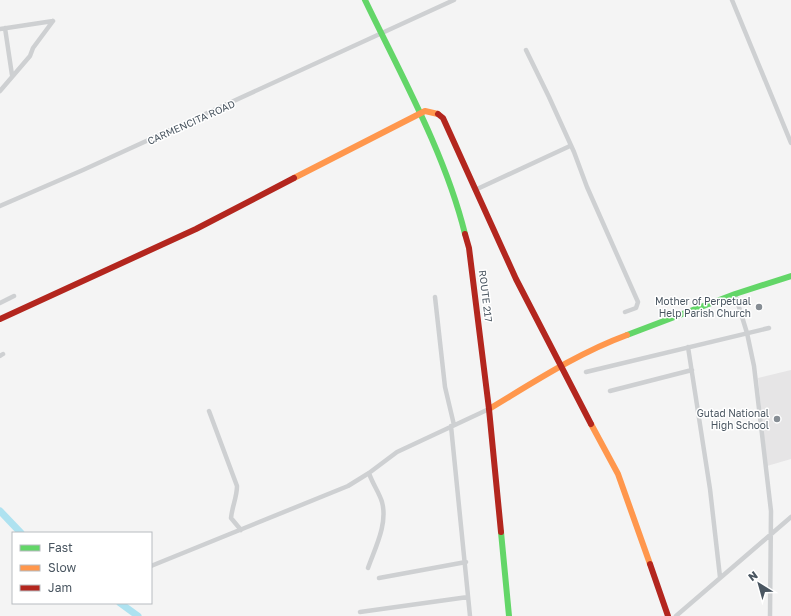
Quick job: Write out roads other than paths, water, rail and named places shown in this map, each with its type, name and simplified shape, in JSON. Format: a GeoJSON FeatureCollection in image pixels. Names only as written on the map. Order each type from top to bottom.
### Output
{"type":"FeatureCollection","features":[{"type":"Feature","properties":{"kind":"street","name":"ROUTE 217"},"geometry":{"type":"LineString","coordinates":[[365,0],[443,164],[460,208],[469,248],[489,409],[509,616]]}},
{"type":"Feature","properties":{"kind":"street","name":"CARMENCITA ROAD"},"geometry":{"type":"LineString","coordinates":[[0,206],[98,164],[454,0]]}},
{"type":"Feature","properties":{"kind":"street"},"geometry":{"type":"LineString","coordinates":[[732,0],[791,143]]}},
{"type":"Feature","properties":{"kind":"street"},"geometry":{"type":"LineString","coordinates":[[0,91],[12,75],[30,56],[33,48],[54,21],[3,29],[12,75]]}},
{"type":"Feature","properties":{"kind":"street"},"geometry":{"type":"LineString","coordinates":[[526,50],[549,97],[638,302],[636,308],[625,312]]}},
{"type":"Feature","properties":{"kind":"street"},"geometry":{"type":"LineString","coordinates":[[0,319],[196,229],[420,114],[425,112],[437,113],[443,118],[516,279],[560,366],[618,474],[668,616]]}},
{"type":"Feature","properties":{"kind":"street"},"geometry":{"type":"LineString","coordinates":[[475,190],[570,146]]}},
{"type":"Feature","properties":{"kind":"street"},"geometry":{"type":"LineString","coordinates":[[152,566],[348,486],[370,473],[397,452],[489,409],[560,366],[608,342],[736,294],[791,276]]}},
{"type":"Feature","properties":{"kind":"street"},"geometry":{"type":"LineString","coordinates":[[736,294],[747,333],[754,366],[771,511],[772,534],[770,616]]}},
{"type":"Feature","properties":{"kind":"street"},"geometry":{"type":"LineString","coordinates":[[0,303],[14,296]]}},
{"type":"Feature","properties":{"kind":"street"},"geometry":{"type":"LineString","coordinates":[[435,297],[445,387],[453,426],[470,616]]}},
{"type":"Feature","properties":{"kind":"street"},"geometry":{"type":"LineString","coordinates":[[586,372],[769,328]]}},
{"type":"Feature","properties":{"kind":"street"},"geometry":{"type":"LineString","coordinates":[[688,347],[710,489],[720,577]]}},
{"type":"Feature","properties":{"kind":"street"},"geometry":{"type":"LineString","coordinates":[[610,391],[692,370]]}},
{"type":"Feature","properties":{"kind":"street"},"geometry":{"type":"LineString","coordinates":[[209,411],[237,486],[237,493],[232,507],[231,518],[241,530]]}},
{"type":"Feature","properties":{"kind":"street"},"geometry":{"type":"LineString","coordinates":[[368,568],[380,536],[383,514],[380,497],[370,473]]}},
{"type":"Feature","properties":{"kind":"street"},"geometry":{"type":"LineString","coordinates":[[676,616],[791,517]]}},
{"type":"Feature","properties":{"kind":"street"},"geometry":{"type":"LineString","coordinates":[[379,578],[466,562]]}},
{"type":"Feature","properties":{"kind":"street"},"geometry":{"type":"LineString","coordinates":[[360,612],[468,597]]}},
{"type":"Feature","properties":{"kind":"waterway"},"geometry":{"type":"LineString","coordinates":[[0,511],[20,532]]}},
{"type":"Feature","properties":{"kind":"waterway"},"geometry":{"type":"LineString","coordinates":[[121,604],[138,616]]}},
{"type":"Feature","properties":{"kind":"place","name":"Mother of Perpetual Help Parish Church"},"geometry":{"type":"Point","coordinates":[759,307]}},
{"type":"Feature","properties":{"kind":"place","name":"Gutad National High School"},"geometry":{"type":"Point","coordinates":[777,419]}}]}
